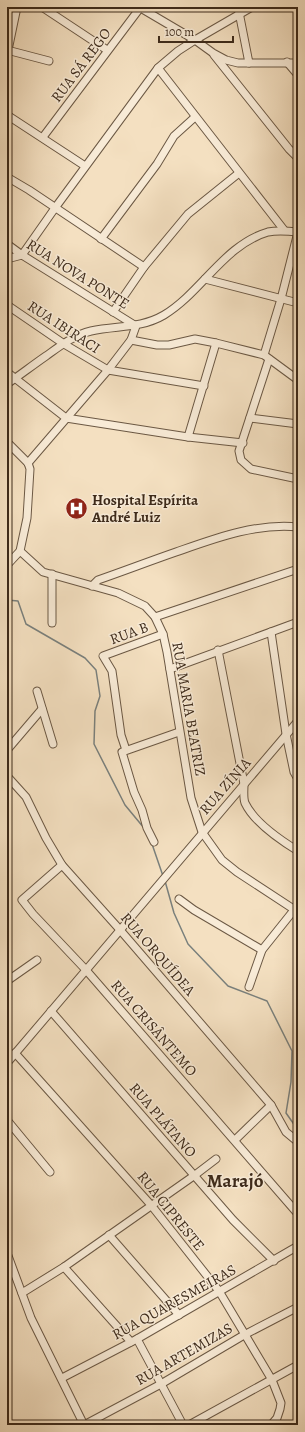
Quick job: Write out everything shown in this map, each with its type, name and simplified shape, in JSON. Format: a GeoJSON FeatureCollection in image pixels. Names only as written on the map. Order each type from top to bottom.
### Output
{"type":"FeatureCollection","features":[{"type":"Feature","properties":{"kind":"street"},"geometry":{"type":"LineString","coordinates":[[17,7],[7,52],[49,61]]}},
{"type":"Feature","properties":{"kind":"street"},"geometry":{"type":"LineString","coordinates":[[42,7],[107,50]]}},
{"type":"Feature","properties":{"kind":"street"},"geometry":{"type":"LineString","coordinates":[[139,7],[195,40],[213,54],[226,60],[238,63],[298,62]]}},
{"type":"Feature","properties":{"kind":"street","name":"RUA SÁ REGO"},"geometry":{"type":"LineString","coordinates":[[43,137],[139,7]]}},
{"type":"Feature","properties":{"kind":"street"},"geometry":{"type":"LineString","coordinates":[[7,259],[22,255],[158,68],[178,51],[239,11],[252,7]]}},
{"type":"Feature","properties":{"kind":"street"},"geometry":{"type":"LineString","coordinates":[[239,11],[249,63]]}},
{"type":"Feature","properties":{"kind":"street"},"geometry":{"type":"LineString","coordinates":[[213,54],[289,149],[298,158]]}},
{"type":"Feature","properties":{"kind":"street"},"geometry":{"type":"LineString","coordinates":[[287,62],[298,75]]}},
{"type":"Feature","properties":{"kind":"street"},"geometry":{"type":"LineString","coordinates":[[158,68],[284,230]]}},
{"type":"Feature","properties":{"kind":"street"},"geometry":{"type":"LineString","coordinates":[[7,115],[86,166]]}},
{"type":"Feature","properties":{"kind":"street"},"geometry":{"type":"LineString","coordinates":[[101,239],[157,164],[174,136],[195,117]]}},
{"type":"Feature","properties":{"kind":"street"},"geometry":{"type":"LineString","coordinates":[[113,312],[144,267],[188,214],[239,173]]}},
{"type":"Feature","properties":{"kind":"street"},"geometry":{"type":"LineString","coordinates":[[7,177],[29,190],[144,267]]}},
{"type":"Feature","properties":{"kind":"street"},"geometry":{"type":"LineString","coordinates":[[7,384],[78,335],[91,331],[136,326],[164,315],[205,279],[229,254],[244,243],[268,232],[284,230],[298,232],[250,418],[243,443],[239,451],[241,460],[251,468],[298,479]]}},
{"type":"Feature","properties":{"kind":"street","name":"RUA NOVA PONTE"},"geometry":{"type":"LineString","coordinates":[[7,244],[22,255],[136,326]]}},
{"type":"Feature","properties":{"kind":"street"},"geometry":{"type":"LineString","coordinates":[[205,279],[298,304]]}},
{"type":"Feature","properties":{"kind":"street","name":"RUA IBIRACI"},"geometry":{"type":"LineString","coordinates":[[7,304],[64,344],[108,370]]}},
{"type":"Feature","properties":{"kind":"street"},"geometry":{"type":"LineString","coordinates":[[28,463],[108,370],[131,340],[136,326]]}},
{"type":"Feature","properties":{"kind":"street"},"geometry":{"type":"LineString","coordinates":[[131,340],[157,345],[169,345],[195,339],[216,343],[266,357],[298,380]]}},
{"type":"Feature","properties":{"kind":"street"},"geometry":{"type":"LineString","coordinates":[[188,437],[216,343]]}},
{"type":"Feature","properties":{"kind":"street"},"geometry":{"type":"LineString","coordinates":[[108,370],[204,386]]}},
{"type":"Feature","properties":{"kind":"street"},"geometry":{"type":"LineString","coordinates":[[7,372],[66,418],[188,437],[243,443]]}},
{"type":"Feature","properties":{"kind":"street"},"geometry":{"type":"LineString","coordinates":[[250,418],[298,424]]}},
{"type":"Feature","properties":{"kind":"street"},"geometry":{"type":"LineString","coordinates":[[7,442],[28,463],[30,469],[27,518],[20,551],[7,565]]}},
{"type":"Feature","properties":{"kind":"street"},"geometry":{"type":"LineString","coordinates":[[92,586],[98,580],[241,530],[283,526],[298,527]]}},
{"type":"Feature","properties":{"kind":"street","name":"RUA MARIA BEATRIZ"},"geometry":{"type":"LineString","coordinates":[[20,551],[43,572],[118,593],[145,606],[155,617],[163,634],[168,652],[179,732],[191,798],[202,832],[226,864],[297,909]]}},
{"type":"Feature","properties":{"kind":"street"},"geometry":{"type":"LineString","coordinates":[[155,617],[298,569]]}},
{"type":"Feature","properties":{"kind":"street"},"geometry":{"type":"LineString","coordinates":[[52,574],[52,623]]}},
{"type":"Feature","properties":{"kind":"street"},"geometry":{"type":"LineString","coordinates":[[170,669],[218,650],[298,622]]}},
{"type":"Feature","properties":{"kind":"street"},"geometry":{"type":"LineString","coordinates":[[271,632],[286,734],[294,772],[298,779]]}},
{"type":"Feature","properties":{"kind":"street","name":"RUA B"},"geometry":{"type":"LineString","coordinates":[[126,750],[121,735],[112,671],[103,656],[163,634]]}},
{"type":"Feature","properties":{"kind":"street"},"geometry":{"type":"LineString","coordinates":[[218,650],[244,784],[244,802],[253,815],[283,842],[298,851]]}},
{"type":"Feature","properties":{"kind":"street"},"geometry":{"type":"LineString","coordinates":[[37,691],[53,744]]}},
{"type":"Feature","properties":{"kind":"street"},"geometry":{"type":"LineString","coordinates":[[7,750],[42,709]]}},
{"type":"Feature","properties":{"kind":"street","name":"RUA ZÍNIA"},"geometry":{"type":"LineString","coordinates":[[7,1063],[121,931],[202,832],[298,721]]}},
{"type":"Feature","properties":{"kind":"street"},"geometry":{"type":"LineString","coordinates":[[154,842],[147,828],[142,810],[134,792],[122,752],[179,732]]}},
{"type":"Feature","properties":{"kind":"street","name":"RUA ORQUÍDEA"},"geometry":{"type":"LineString","coordinates":[[7,776],[26,796],[46,838],[62,865],[271,1104],[286,1132],[298,1142]]}},
{"type":"Feature","properties":{"kind":"street","name":"RUA CRISÂNTEMO"},"geometry":{"type":"LineString","coordinates":[[62,865],[22,900],[86,970],[298,1214]]}},
{"type":"Feature","properties":{"kind":"street"},"geometry":{"type":"LineString","coordinates":[[179,899],[194,910],[262,950]]}},
{"type":"Feature","properties":{"kind":"street"},"geometry":{"type":"LineString","coordinates":[[249,987],[262,950],[297,909]]}},
{"type":"Feature","properties":{"kind":"street"},"geometry":{"type":"LineString","coordinates":[[7,981],[37,960]]}},
{"type":"Feature","properties":{"kind":"street","name":"RUA PLÁTANO"},"geometry":{"type":"LineString","coordinates":[[51,1011],[233,1220],[274,1262]]}},
{"type":"Feature","properties":{"kind":"street","name":"RUA CIPRESTE"},"geometry":{"type":"LineString","coordinates":[[15,1053],[151,1206],[219,1291],[272,1380],[280,1403],[280,1410],[277,1418]]}},
{"type":"Feature","properties":{"kind":"street"},"geometry":{"type":"LineString","coordinates":[[235,1140],[271,1104]]}},
{"type":"Feature","properties":{"kind":"street"},"geometry":{"type":"LineString","coordinates":[[7,1120],[50,1172]]}},
{"type":"Feature","properties":{"kind":"street"},"geometry":{"type":"LineString","coordinates":[[22,1293],[64,1267],[216,1159]]}},
{"type":"Feature","properties":{"kind":"street"},"geometry":{"type":"LineString","coordinates":[[109,1235],[179,1315]]}},
{"type":"Feature","properties":{"kind":"street","name":"RUA QUARESMEIRAS"},"geometry":{"type":"LineString","coordinates":[[62,1378],[134,1340],[219,1291],[274,1262],[298,1246]]}},
{"type":"Feature","properties":{"kind":"street"},"geometry":{"type":"LineString","coordinates":[[7,1253],[31,1318],[84,1425]]}},
{"type":"Feature","properties":{"kind":"street"},"geometry":{"type":"LineString","coordinates":[[64,1267],[134,1340],[161,1384],[183,1425]]}},
{"type":"Feature","properties":{"kind":"street","name":"RUA ARTEMIZAS"},"geometry":{"type":"LineString","coordinates":[[84,1425],[161,1384],[244,1335],[298,1307]]}},
{"type":"Feature","properties":{"kind":"street"},"geometry":{"type":"LineString","coordinates":[[190,1425],[298,1365]]}},
{"type":"Feature","properties":{"kind":"street"},"geometry":{"type":"LineString","coordinates":[[271,1425],[277,1418],[280,1425]]}},
{"type":"Feature","properties":{"kind":"waterway"},"geometry":{"type":"LineString","coordinates":[[7,600],[18,601],[26,624],[85,658],[96,670],[100,696],[95,711],[94,744],[125,805],[144,828]]}},
{"type":"Feature","properties":{"kind":"waterway"},"geometry":{"type":"LineString","coordinates":[[152,844],[163,876]]}},
{"type":"Feature","properties":{"kind":"waterway"},"geometry":{"type":"LineString","coordinates":[[165,881],[174,913],[188,944],[228,986],[267,1001],[292,1051],[291,1082],[286,1113],[298,1130]]}},
{"type":"Feature","properties":{"kind":"place","name":"Hospital Espírita André Luiz"},"geometry":{"type":"Point","coordinates":[76,509]}},
{"type":"Feature","properties":{"kind":"district","name":"Marajó"},"geometry":{"type":"Point","coordinates":[235,1181]}}]}
